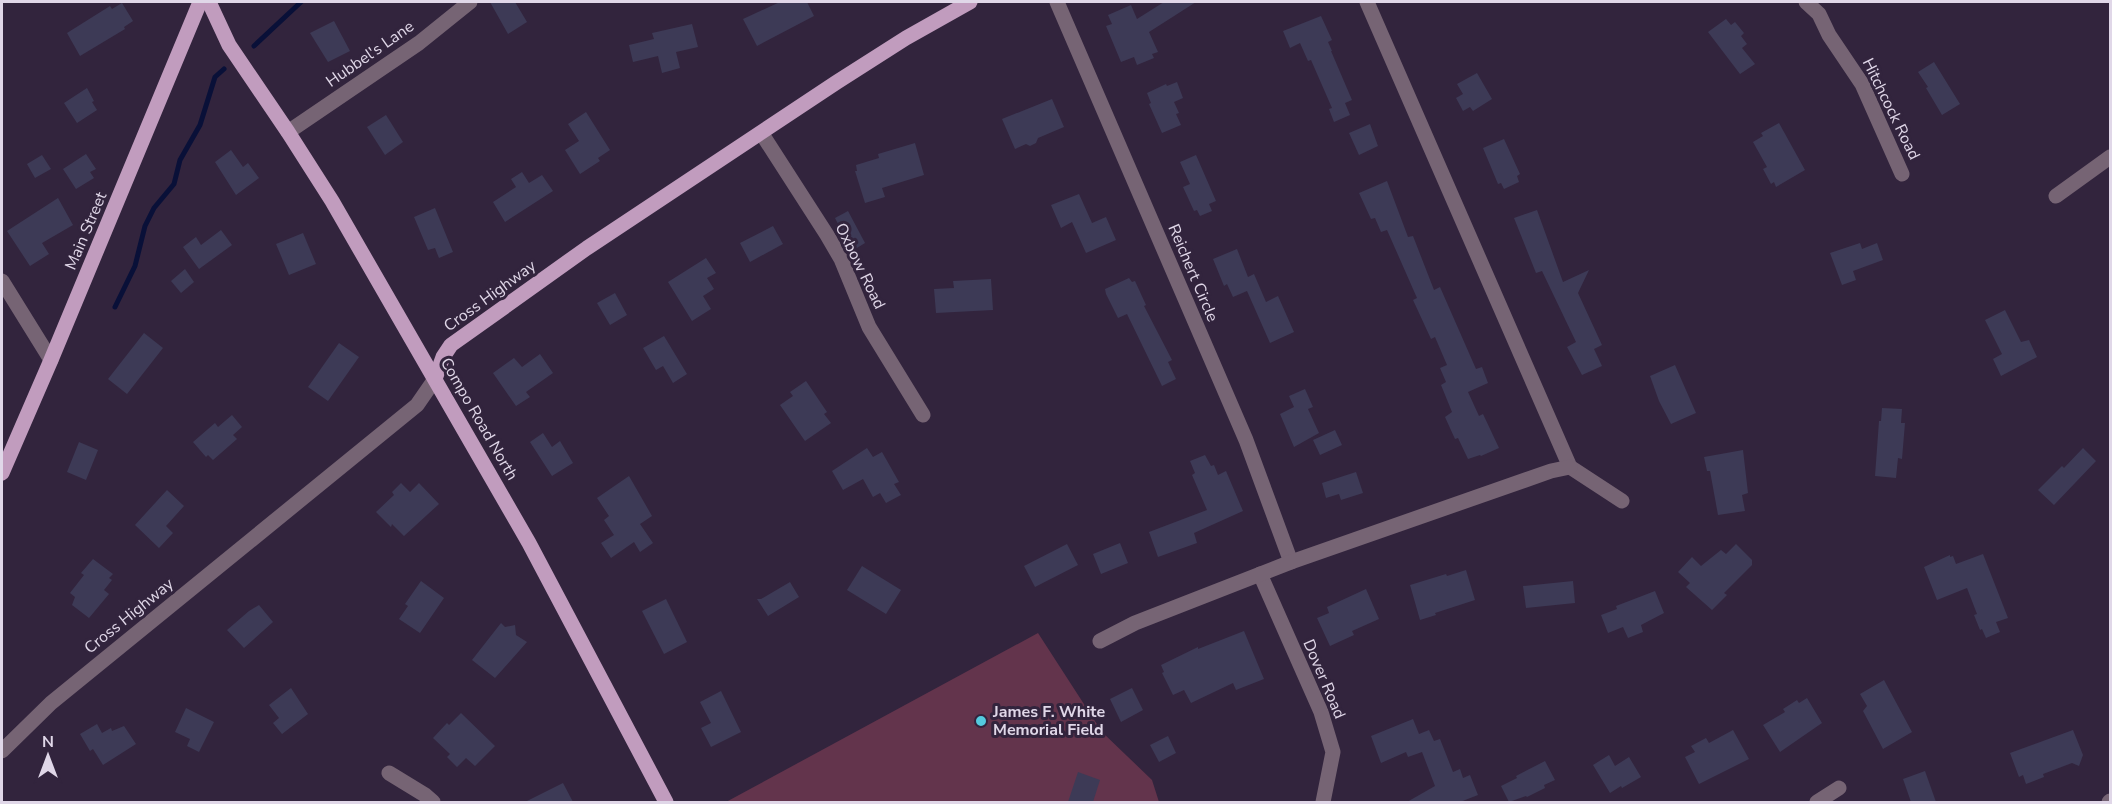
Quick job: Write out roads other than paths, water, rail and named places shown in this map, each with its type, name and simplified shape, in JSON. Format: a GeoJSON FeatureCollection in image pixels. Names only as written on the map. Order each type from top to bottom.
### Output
{"type":"FeatureCollection","features":[{"type":"Feature","properties":{"kind":"main road","name":"Main Street"},"geometry":{"type":"LineString","coordinates":[[2,472],[200,2]]}},
{"type":"Feature","properties":{"kind":"main road","name":"Compo Road North"},"geometry":{"type":"LineString","coordinates":[[209,2],[229,45],[332,201],[529,543],[666,802]]}},
{"type":"Feature","properties":{"kind":"main road","name":"Cross Highway"},"geometry":{"type":"LineString","coordinates":[[435,379],[443,357],[451,345],[587,248],[906,38],[970,2]]}},
{"type":"Feature","properties":{"kind":"street","name":"Hubbel's Lane"},"geometry":{"type":"LineString","coordinates":[[288,132],[420,43],[470,2]]}},
{"type":"Feature","properties":{"kind":"street","name":"Reichert Circle"},"geometry":{"type":"LineString","coordinates":[[1057,2],[1246,440],[1291,562]]}},
{"type":"Feature","properties":{"kind":"street"},"geometry":{"type":"LineString","coordinates":[[1367,2],[1570,467],[1622,501]]}},
{"type":"Feature","properties":{"kind":"street","name":"Hitchcock Road"},"geometry":{"type":"LineString","coordinates":[[1806,2],[1819,14],[1829,35],[1862,84],[1902,174]]}},
{"type":"Feature","properties":{"kind":"street","name":"Oxbow Road"},"geometry":{"type":"LineString","coordinates":[[762,134],[827,235],[841,260],[869,327],[923,415]]}},
{"type":"Feature","properties":{"kind":"street"},"geometry":{"type":"LineString","coordinates":[[2056,196],[2110,157]]}},
{"type":"Feature","properties":{"kind":"street"},"geometry":{"type":"LineString","coordinates":[[2,281],[51,360]]}},
{"type":"Feature","properties":{"kind":"street","name":"Cross Highway"},"geometry":{"type":"LineString","coordinates":[[2,752],[51,703],[417,405],[435,379]]}},
{"type":"Feature","properties":{"kind":"street"},"geometry":{"type":"LineString","coordinates":[[1100,641],[1135,623],[1291,562],[1551,471],[1570,467]]}},
{"type":"Feature","properties":{"kind":"street","name":"Dover Road"},"geometry":{"type":"LineString","coordinates":[[1260,574],[1322,712],[1333,752],[1323,802]]}},
{"type":"Feature","properties":{"kind":"street"},"geometry":{"type":"LineString","coordinates":[[389,773],[434,802]]}},
{"type":"Feature","properties":{"kind":"street"},"geometry":{"type":"LineString","coordinates":[[1817,802],[1839,788]]}},
{"type":"Feature","properties":{"kind":"waterway"},"geometry":{"type":"LineString","coordinates":[[254,46],[301,2]]}},
{"type":"Feature","properties":{"kind":"waterway"},"geometry":{"type":"LineString","coordinates":[[115,307],[135,266],[145,226],[154,208],[174,184],[180,160],[200,125],[215,77],[224,69]]}},
{"type":"Feature","properties":{"kind":"place","name":"James F. White Memorial Field"},"geometry":{"type":"Point","coordinates":[981,721]}}]}
